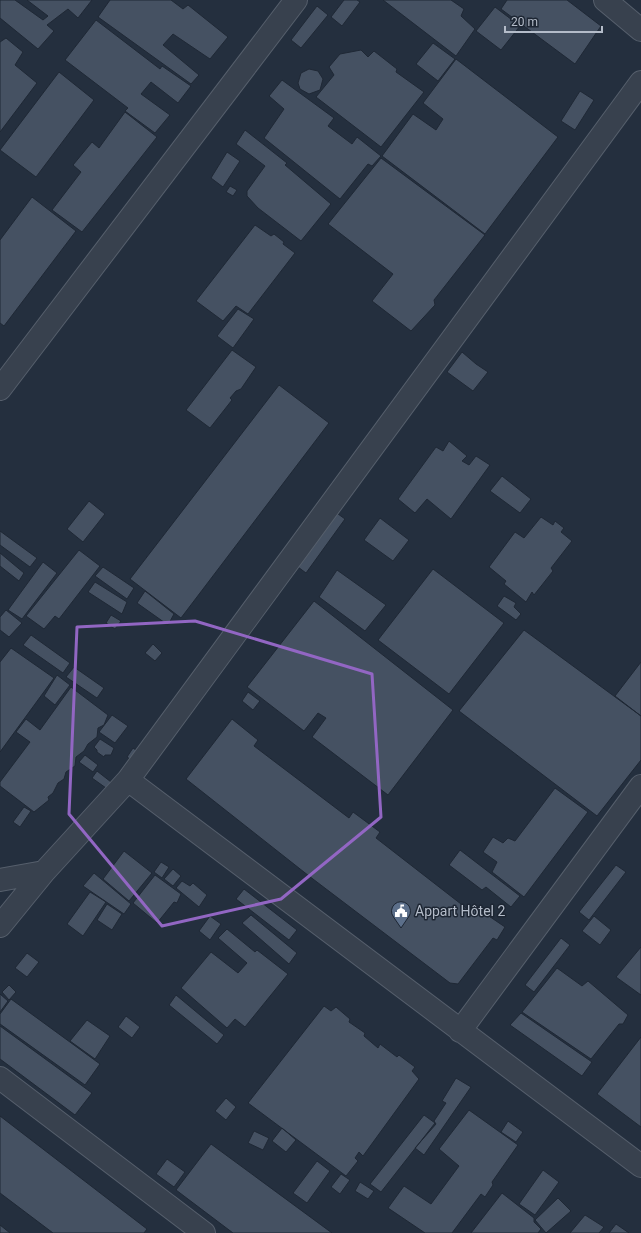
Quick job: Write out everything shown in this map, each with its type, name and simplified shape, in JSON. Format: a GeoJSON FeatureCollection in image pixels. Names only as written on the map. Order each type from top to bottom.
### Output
{"type":"FeatureCollection","features":[{"type":"Feature","properties":{"kind":"street"},"geometry":{"type":"LineString","coordinates":[[0,389],[296,0]]}},
{"type":"Feature","properties":{"kind":"street"},"geometry":{"type":"LineString","coordinates":[[605,0],[641,30]]}},
{"type":"Feature","properties":{"kind":"street"},"geometry":{"type":"LineString","coordinates":[[0,926],[44,872],[128,780],[641,82]]}},
{"type":"Feature","properties":{"kind":"street"},"geometry":{"type":"LineString","coordinates":[[128,780],[641,1166]]}},
{"type":"Feature","properties":{"kind":"street"},"geometry":{"type":"LineString","coordinates":[[460,1031],[641,786]]}},
{"type":"Feature","properties":{"kind":"street"},"geometry":{"type":"LineString","coordinates":[[0,880],[44,872]]}},
{"type":"Feature","properties":{"kind":"street"},"geometry":{"type":"LineString","coordinates":[[0,1078],[182,1226],[204,1233]]}},
{"type":"Feature","properties":{"kind":"highlighted area"},"geometry":{"type":"Polygon","coordinates":[[[195,621],[372,674],[381,817],[281,899],[162,926],[69,814],[77,627],[195,621]]]}},
{"type":"Feature","properties":{"kind":"building"},"geometry":{"type":"Polygon","coordinates":[[[0,0],[15,0],[43,20],[48,16],[27,0],[92,0],[78,18],[68,9],[47,25],[54,31],[38,49],[0,18],[0,0]]]}},
{"type":"Feature","properties":{"kind":"building"},"geometry":{"type":"Polygon","coordinates":[[[110,0],[171,0],[183,9],[188,5],[228,37],[210,59],[173,34],[163,45],[199,75],[191,84],[98,17],[110,0]]]}},
{"type":"Feature","properties":{"kind":"building"},"geometry":{"type":"Polygon","coordinates":[[[344,0],[357,0],[360,2],[342,26],[331,17],[344,0]]]}},
{"type":"Feature","properties":{"kind":"building"},"geometry":{"type":"Polygon","coordinates":[[[383,0],[451,0],[464,9],[461,16],[475,29],[456,56],[383,0]]]}},
{"type":"Feature","properties":{"kind":"building"},"geometry":{"type":"Polygon","coordinates":[[[507,0],[567,0],[601,26],[575,64],[501,9],[507,0]]]}},
{"type":"Feature","properties":{"kind":"building"},"geometry":{"type":"Polygon","coordinates":[[[317,6],[328,15],[301,48],[291,40],[317,6]]]}},
{"type":"Feature","properties":{"kind":"building"},"geometry":{"type":"Polygon","coordinates":[[[495,7],[520,26],[501,50],[476,31],[495,7]]]}},
{"type":"Feature","properties":{"kind":"building"},"geometry":{"type":"Polygon","coordinates":[[[96,20],[160,69],[162,66],[191,86],[178,103],[151,82],[141,94],[170,115],[155,133],[125,111],[128,108],[65,60],[96,20]]]}},
{"type":"Feature","properties":{"kind":"building"},"geometry":{"type":"Polygon","coordinates":[[[6,38],[23,52],[15,65],[37,83],[0,132],[0,42],[6,38]]]}},
{"type":"Feature","properties":{"kind":"building"},"geometry":{"type":"Polygon","coordinates":[[[433,43],[455,59],[438,81],[416,64],[433,43]]]}},
{"type":"Feature","properties":{"kind":"building"},"geometry":{"type":"Polygon","coordinates":[[[361,50],[368,57],[374,51],[397,69],[396,72],[424,92],[381,147],[316,97],[334,75],[329,67],[340,54],[361,50]]]}},
{"type":"Feature","properties":{"kind":"building"},"geometry":{"type":"Polygon","coordinates":[[[456,59],[558,137],[485,234],[382,156],[413,114],[436,130],[443,119],[423,103],[456,59]]]}},
{"type":"Feature","properties":{"kind":"building"},"geometry":{"type":"Polygon","coordinates":[[[309,69],[318,71],[323,79],[320,90],[309,94],[300,89],[298,83],[301,73],[309,69]]]}},
{"type":"Feature","properties":{"kind":"building"},"geometry":{"type":"Polygon","coordinates":[[[59,72],[94,100],[36,177],[0,150],[59,72]]]}},
{"type":"Feature","properties":{"kind":"building"},"geometry":{"type":"Polygon","coordinates":[[[282,80],[334,118],[328,126],[352,144],[357,137],[381,156],[372,166],[368,164],[340,199],[264,138],[284,109],[269,96],[282,80]]]}},
{"type":"Feature","properties":{"kind":"building"},"geometry":{"type":"Polygon","coordinates":[[[580,91],[594,100],[575,130],[561,121],[580,91]]]}},
{"type":"Feature","properties":{"kind":"building"},"geometry":{"type":"Polygon","coordinates":[[[125,112],[157,137],[82,232],[52,210],[81,172],[73,165],[92,142],[99,148],[125,112]]]}},
{"type":"Feature","properties":{"kind":"building"},"geometry":{"type":"Polygon","coordinates":[[[245,130],[287,163],[285,165],[331,204],[301,241],[258,208],[247,196],[247,191],[265,166],[236,144],[245,130]]]}},
{"type":"Feature","properties":{"kind":"building"},"geometry":{"type":"Polygon","coordinates":[[[227,152],[240,161],[223,187],[211,178],[227,152]]]}},
{"type":"Feature","properties":{"kind":"building"},"geometry":{"type":"Polygon","coordinates":[[[381,158],[485,235],[434,300],[435,305],[411,331],[372,301],[393,274],[328,224],[381,158]]]}},
{"type":"Feature","properties":{"kind":"building"},"geometry":{"type":"Polygon","coordinates":[[[230,186],[237,190],[233,196],[226,192],[230,186]]]}},
{"type":"Feature","properties":{"kind":"building"},"geometry":{"type":"Polygon","coordinates":[[[32,197],[76,231],[4,326],[0,323],[0,240],[32,197]]]}},
{"type":"Feature","properties":{"kind":"building"},"geometry":{"type":"Polygon","coordinates":[[[255,225],[271,236],[274,234],[284,242],[283,244],[295,253],[248,314],[236,306],[223,321],[196,301],[255,225]]]}},
{"type":"Feature","properties":{"kind":"building"},"geometry":{"type":"Polygon","coordinates":[[[238,309],[254,319],[233,348],[217,336],[238,309]]]}},
{"type":"Feature","properties":{"kind":"building"},"geometry":{"type":"Polygon","coordinates":[[[232,350],[256,367],[241,389],[236,391],[230,398],[232,400],[210,428],[186,410],[232,350]]]}},
{"type":"Feature","properties":{"kind":"building"},"geometry":{"type":"Polygon","coordinates":[[[462,352],[488,372],[473,391],[447,372],[462,352]]]}},
{"type":"Feature","properties":{"kind":"building"},"geometry":{"type":"Polygon","coordinates":[[[279,385],[329,423],[181,618],[130,579],[279,385]]]}},
{"type":"Feature","properties":{"kind":"building"},"geometry":{"type":"Polygon","coordinates":[[[449,441],[467,456],[462,461],[469,465],[476,456],[490,465],[451,519],[427,499],[415,513],[398,499],[436,447],[443,451],[449,441]]]}},
{"type":"Feature","properties":{"kind":"building"},"geometry":{"type":"Polygon","coordinates":[[[502,476],[531,499],[520,513],[490,491],[502,476]]]}},
{"type":"Feature","properties":{"kind":"building"},"geometry":{"type":"Polygon","coordinates":[[[89,501],[105,514],[83,542],[67,529],[89,501]]]}},
{"type":"Feature","properties":{"kind":"building"},"geometry":{"type":"Polygon","coordinates":[[[334,511],[345,519],[306,573],[294,564],[334,511]]]}},
{"type":"Feature","properties":{"kind":"building"},"geometry":{"type":"Polygon","coordinates":[[[541,517],[553,525],[555,521],[564,528],[561,532],[572,541],[551,568],[553,571],[534,595],[532,592],[526,602],[504,584],[506,581],[489,567],[515,532],[524,538],[541,517]]]}},
{"type":"Feature","properties":{"kind":"building"},"geometry":{"type":"Polygon","coordinates":[[[380,518],[409,540],[393,561],[364,540],[380,518]]]}},
{"type":"Feature","properties":{"kind":"building"},"geometry":{"type":"Polygon","coordinates":[[[0,531],[37,558],[30,567],[0,545],[0,531]]]}},
{"type":"Feature","properties":{"kind":"building"},"geometry":{"type":"Polygon","coordinates":[[[79,550],[100,566],[59,619],[55,616],[44,629],[26,616],[79,550]]]}},
{"type":"Feature","properties":{"kind":"building"},"geometry":{"type":"Polygon","coordinates":[[[0,553],[24,573],[19,581],[0,566],[0,553]]]}},
{"type":"Feature","properties":{"kind":"building"},"geometry":{"type":"Polygon","coordinates":[[[43,562],[57,573],[22,619],[8,610],[43,562]]]}},
{"type":"Feature","properties":{"kind":"building"},"geometry":{"type":"Polygon","coordinates":[[[103,567],[134,588],[127,599],[95,576],[103,567]]]}},
{"type":"Feature","properties":{"kind":"building"},"geometry":{"type":"Polygon","coordinates":[[[433,569],[504,623],[449,694],[378,640],[433,569]]]}},
{"type":"Feature","properties":{"kind":"building"},"geometry":{"type":"Polygon","coordinates":[[[337,570],[386,605],[365,631],[319,597],[337,570]]]}},
{"type":"Feature","properties":{"kind":"building"},"geometry":{"type":"Polygon","coordinates":[[[95,582],[127,602],[122,614],[88,592],[95,582]]]}},
{"type":"Feature","properties":{"kind":"building"},"geometry":{"type":"Polygon","coordinates":[[[145,591],[174,614],[168,625],[137,603],[145,591]]]}},
{"type":"Feature","properties":{"kind":"building"},"geometry":{"type":"Polygon","coordinates":[[[504,596],[516,603],[514,607],[521,614],[516,620],[497,606],[504,596]]]}},
{"type":"Feature","properties":{"kind":"building"},"geometry":{"type":"Polygon","coordinates":[[[314,601],[453,710],[388,795],[312,737],[326,718],[318,713],[304,731],[247,687],[314,601]]]}},
{"type":"Feature","properties":{"kind":"building"},"geometry":{"type":"Polygon","coordinates":[[[6,610],[22,623],[9,637],[0,630],[0,617],[6,610]]]}},
{"type":"Feature","properties":{"kind":"building"},"geometry":{"type":"Polygon","coordinates":[[[111,615],[121,621],[115,629],[106,623],[111,615]]]}},
{"type":"Feature","properties":{"kind":"building"},"geometry":{"type":"Polygon","coordinates":[[[524,630],[641,716],[641,760],[597,816],[459,711],[524,630]]]}},
{"type":"Feature","properties":{"kind":"building"},"geometry":{"type":"Polygon","coordinates":[[[31,635],[70,663],[63,673],[23,645],[31,635]]]}},
{"type":"Feature","properties":{"kind":"building"},"geometry":{"type":"Polygon","coordinates":[[[153,644],[162,653],[155,661],[145,653],[153,644]]]}},
{"type":"Feature","properties":{"kind":"building"},"geometry":{"type":"Polygon","coordinates":[[[11,648],[54,678],[0,752],[0,662],[11,648]]]}},
{"type":"Feature","properties":{"kind":"building"},"geometry":{"type":"Polygon","coordinates":[[[641,662],[641,716],[615,696],[641,662]]]}},
{"type":"Feature","properties":{"kind":"building"},"geometry":{"type":"Polygon","coordinates":[[[74,667],[104,688],[97,698],[66,677],[74,667]]]}},
{"type":"Feature","properties":{"kind":"building"},"geometry":{"type":"Polygon","coordinates":[[[57,675],[70,685],[55,705],[44,696],[57,675]]]}},
{"type":"Feature","properties":{"kind":"building"},"geometry":{"type":"Polygon","coordinates":[[[71,687],[108,715],[104,725],[98,728],[97,737],[76,757],[75,766],[66,772],[64,779],[58,783],[53,793],[48,797],[49,800],[34,812],[0,786],[0,782],[30,742],[16,732],[26,719],[40,730],[71,687]]]}},
{"type":"Feature","properties":{"kind":"building"},"geometry":{"type":"Polygon","coordinates":[[[248,692],[260,701],[253,710],[242,701],[248,692]]]}},
{"type":"Feature","properties":{"kind":"building"},"geometry":{"type":"Polygon","coordinates":[[[112,715],[128,726],[115,743],[99,732],[112,715]]]}},
{"type":"Feature","properties":{"kind":"building"},"geometry":{"type":"Polygon","coordinates":[[[232,719],[258,740],[254,746],[349,818],[353,812],[380,832],[376,838],[470,911],[474,906],[505,927],[497,940],[493,938],[458,984],[450,983],[309,876],[186,779],[232,719]]]}},
{"type":"Feature","properties":{"kind":"building"},"geometry":{"type":"Polygon","coordinates":[[[100,739],[114,748],[111,755],[105,755],[104,757],[97,752],[94,747],[100,739]]]}},
{"type":"Feature","properties":{"kind":"building"},"geometry":{"type":"Polygon","coordinates":[[[133,748],[143,755],[137,764],[127,757],[133,748]]]}},
{"type":"Feature","properties":{"kind":"building"},"geometry":{"type":"Polygon","coordinates":[[[85,755],[98,765],[93,772],[79,762],[85,755]]]}},
{"type":"Feature","properties":{"kind":"building"},"geometry":{"type":"Polygon","coordinates":[[[97,771],[111,782],[106,788],[92,778],[97,771]]]}},
{"type":"Feature","properties":{"kind":"building"},"geometry":{"type":"Polygon","coordinates":[[[555,788],[588,812],[524,897],[492,872],[497,862],[483,852],[493,837],[503,843],[508,838],[515,841],[555,788]]]}},
{"type":"Feature","properties":{"kind":"building"},"geometry":{"type":"Polygon","coordinates":[[[24,807],[31,811],[20,827],[13,822],[24,807]]]}},
{"type":"Feature","properties":{"kind":"building"},"geometry":{"type":"Polygon","coordinates":[[[460,850],[520,896],[511,907],[486,887],[482,890],[449,865],[460,850]]]}},
{"type":"Feature","properties":{"kind":"building"},"geometry":{"type":"Polygon","coordinates":[[[124,851],[152,873],[129,901],[103,879],[124,851]]]}},
{"type":"Feature","properties":{"kind":"building"},"geometry":{"type":"Polygon","coordinates":[[[161,862],[169,867],[162,878],[154,872],[161,862]]]}},
{"type":"Feature","properties":{"kind":"building"},"geometry":{"type":"Polygon","coordinates":[[[616,865],[626,872],[589,920],[579,912],[616,865]]]}},
{"type":"Feature","properties":{"kind":"building"},"geometry":{"type":"Polygon","coordinates":[[[173,869],[181,876],[173,886],[164,879],[173,869]]]}},
{"type":"Feature","properties":{"kind":"building"},"geometry":{"type":"Polygon","coordinates":[[[94,873],[131,904],[124,914],[83,886],[94,873]]]}},
{"type":"Feature","properties":{"kind":"building"},"geometry":{"type":"Polygon","coordinates":[[[155,875],[181,894],[177,903],[174,902],[157,923],[133,903],[155,875]]]}},
{"type":"Feature","properties":{"kind":"building"},"geometry":{"type":"Polygon","coordinates":[[[182,881],[190,886],[193,883],[207,895],[199,907],[176,888],[182,881]]]}},
{"type":"Feature","properties":{"kind":"building"},"geometry":{"type":"Polygon","coordinates":[[[244,889],[297,930],[289,940],[236,899],[244,889]]]}},
{"type":"Feature","properties":{"kind":"building"},"geometry":{"type":"Polygon","coordinates":[[[90,892],[106,902],[83,936],[67,924],[90,892]]]}},
{"type":"Feature","properties":{"kind":"building"},"geometry":{"type":"Polygon","coordinates":[[[107,904],[122,914],[112,930],[97,920],[107,904]]]}},
{"type":"Feature","properties":{"kind":"building"},"geometry":{"type":"Polygon","coordinates":[[[251,915],[297,953],[289,964],[242,923],[251,915]]]}},
{"type":"Feature","properties":{"kind":"building"},"geometry":{"type":"Polygon","coordinates":[[[210,916],[221,924],[210,940],[199,931],[210,916]]]}},
{"type":"Feature","properties":{"kind":"building"},"geometry":{"type":"Polygon","coordinates":[[[594,916],[611,930],[600,945],[582,931],[594,916]]]}},
{"type":"Feature","properties":{"kind":"building"},"geometry":{"type":"Polygon","coordinates":[[[227,929],[255,952],[257,950],[288,974],[245,1027],[235,1019],[227,1028],[181,988],[211,952],[238,973],[247,963],[218,938],[227,929]]]}},
{"type":"Feature","properties":{"kind":"building"},"geometry":{"type":"Polygon","coordinates":[[[561,938],[570,945],[534,992],[525,985],[561,938]]]}},
{"type":"Feature","properties":{"kind":"building"},"geometry":{"type":"Polygon","coordinates":[[[641,947],[641,995],[616,977],[641,947]]]}},
{"type":"Feature","properties":{"kind":"building"},"geometry":{"type":"Polygon","coordinates":[[[27,953],[39,962],[27,977],[15,968],[27,953]]]}},
{"type":"Feature","properties":{"kind":"building"},"geometry":{"type":"Polygon","coordinates":[[[557,968],[582,986],[588,981],[628,1015],[623,1024],[619,1024],[591,1059],[522,1012],[557,968]]]}},
{"type":"Feature","properties":{"kind":"building"},"geometry":{"type":"Polygon","coordinates":[[[9,985],[16,992],[9,1000],[2,992],[9,985]]]}},
{"type":"Feature","properties":{"kind":"building"},"geometry":{"type":"Polygon","coordinates":[[[0,994],[8,1001],[0,1012],[0,994]]]}},
{"type":"Feature","properties":{"kind":"building"},"geometry":{"type":"Polygon","coordinates":[[[176,995],[224,1035],[217,1044],[169,1005],[176,995]]]}},
{"type":"Feature","properties":{"kind":"building"},"geometry":{"type":"Polygon","coordinates":[[[11,999],[100,1064],[85,1085],[0,1024],[0,1014],[11,999]]]}},
{"type":"Feature","properties":{"kind":"building"},"geometry":{"type":"Polygon","coordinates":[[[324,1006],[331,1011],[336,1007],[350,1019],[349,1022],[365,1033],[364,1036],[378,1048],[380,1044],[397,1057],[399,1055],[415,1067],[412,1071],[419,1079],[363,1156],[359,1152],[355,1158],[358,1161],[346,1176],[248,1103],[324,1006]]]}},
{"type":"Feature","properties":{"kind":"building"},"geometry":{"type":"Polygon","coordinates":[[[521,1013],[592,1062],[582,1076],[510,1025],[521,1013]]]}},
{"type":"Feature","properties":{"kind":"building"},"geometry":{"type":"Polygon","coordinates":[[[126,1016],[140,1027],[132,1038],[118,1027],[126,1016]]]}},
{"type":"Feature","properties":{"kind":"building"},"geometry":{"type":"Polygon","coordinates":[[[87,1020],[110,1036],[95,1059],[70,1041],[87,1020]]]}},
{"type":"Feature","properties":{"kind":"building"},"geometry":{"type":"Polygon","coordinates":[[[0,1026],[92,1093],[75,1115],[0,1059],[0,1026]]]}},
{"type":"Feature","properties":{"kind":"building"},"geometry":{"type":"Polygon","coordinates":[[[641,1037],[641,1127],[597,1094],[641,1037]]]}},
{"type":"Feature","properties":{"kind":"building"},"geometry":{"type":"Polygon","coordinates":[[[456,1078],[471,1087],[424,1155],[415,1148],[436,1124],[434,1121],[446,1103],[442,1101],[456,1078]]]}},
{"type":"Feature","properties":{"kind":"building"},"geometry":{"type":"Polygon","coordinates":[[[226,1098],[236,1107],[226,1120],[215,1111],[226,1098]]]}},
{"type":"Feature","properties":{"kind":"building"},"geometry":{"type":"Polygon","coordinates":[[[469,1110],[518,1145],[492,1182],[493,1185],[485,1197],[481,1194],[452,1233],[425,1233],[388,1208],[404,1186],[431,1204],[459,1166],[439,1149],[469,1110]]]}},
{"type":"Feature","properties":{"kind":"building"},"geometry":{"type":"Polygon","coordinates":[[[424,1115],[435,1123],[381,1192],[370,1184],[424,1115]]]}},
{"type":"Feature","properties":{"kind":"building"},"geometry":{"type":"Polygon","coordinates":[[[0,1116],[147,1229],[144,1233],[53,1233],[0,1193],[0,1116]]]}},
{"type":"Feature","properties":{"kind":"building"},"geometry":{"type":"Polygon","coordinates":[[[508,1121],[523,1132],[516,1142],[501,1132],[508,1121]]]}},
{"type":"Feature","properties":{"kind":"building"},"geometry":{"type":"Polygon","coordinates":[[[282,1128],[296,1140],[286,1152],[272,1141],[282,1128]]]}},
{"type":"Feature","properties":{"kind":"building"},"geometry":{"type":"Polygon","coordinates":[[[254,1131],[269,1138],[263,1150],[248,1143],[254,1131]]]}},
{"type":"Feature","properties":{"kind":"building"},"geometry":{"type":"Polygon","coordinates":[[[211,1144],[332,1233],[233,1233],[176,1190],[211,1144]]]}},
{"type":"Feature","properties":{"kind":"building"},"geometry":{"type":"Polygon","coordinates":[[[167,1159],[185,1172],[174,1187],[156,1174],[167,1159]]]}},
{"type":"Feature","properties":{"kind":"building"},"geometry":{"type":"Polygon","coordinates":[[[317,1161],[330,1171],[307,1203],[293,1193],[317,1161]]]}},
{"type":"Feature","properties":{"kind":"building"},"geometry":{"type":"Polygon","coordinates":[[[543,1170],[559,1182],[535,1215],[519,1204],[543,1170]]]}},
{"type":"Feature","properties":{"kind":"building"},"geometry":{"type":"Polygon","coordinates":[[[341,1174],[350,1180],[340,1194],[331,1187],[341,1174]]]}},
{"type":"Feature","properties":{"kind":"building"},"geometry":{"type":"Polygon","coordinates":[[[360,1182],[374,1191],[368,1199],[355,1191],[360,1182]]]}},
{"type":"Feature","properties":{"kind":"building"},"geometry":{"type":"Polygon","coordinates":[[[502,1193],[534,1218],[534,1222],[541,1229],[538,1233],[471,1233],[502,1193]]]}},
{"type":"Feature","properties":{"kind":"building"},"geometry":{"type":"Polygon","coordinates":[[[558,1198],[571,1211],[546,1233],[535,1220],[558,1198]]]}},
{"type":"Feature","properties":{"kind":"building"},"geometry":{"type":"Polygon","coordinates":[[[585,1215],[604,1227],[599,1233],[570,1233],[585,1215]]]}},
{"type":"Feature","properties":{"kind":"building"},"geometry":{"type":"Polygon","coordinates":[[[616,1224],[629,1233],[609,1233],[616,1224]]]}},
{"type":"Feature","properties":{"kind":"building"},"geometry":{"type":"Polygon","coordinates":[[[0,1225],[10,1233],[0,1233],[0,1225]]]}},
{"type":"Feature","properties":{"kind":"place","name":"Appart Hôtel 2"},"geometry":{"type":"Point","coordinates":[401,928]}}]}
